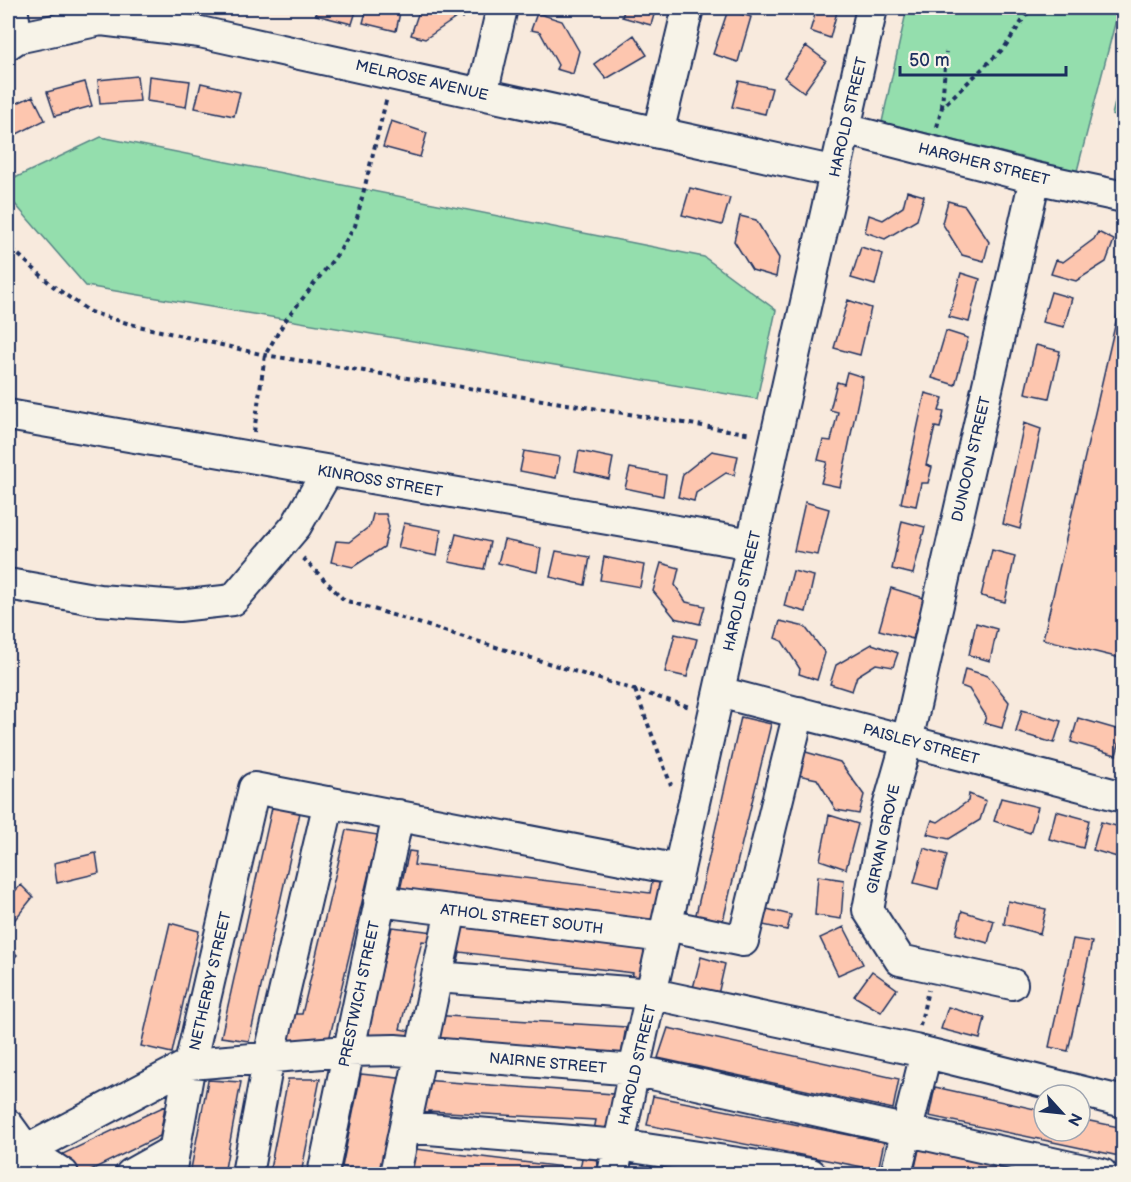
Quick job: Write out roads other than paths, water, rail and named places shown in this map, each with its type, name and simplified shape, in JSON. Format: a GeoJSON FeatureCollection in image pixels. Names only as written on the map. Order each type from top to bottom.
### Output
{"type":"FeatureCollection","features":[{"type":"Feature","properties":{"kind":"street"},"geometry":{"type":"LineString","coordinates":[[12,8],[12,41]]}},
{"type":"Feature","properties":{"kind":"street"},"geometry":{"type":"LineString","coordinates":[[482,94],[501,8]]}},
{"type":"Feature","properties":{"kind":"street"},"geometry":{"type":"LineString","coordinates":[[657,133],[688,8]]}},
{"type":"Feature","properties":{"kind":"street","name":"HAROLD STREET"},"geometry":{"type":"LineString","coordinates":[[613,1174],[634,1070],[653,994],[872,8]]}},
{"type":"Feature","properties":{"kind":"street","name":"MELROSE AVENUE"},"geometry":{"type":"LineString","coordinates":[[12,41],[101,20],[200,32],[836,172]]}},
{"type":"Feature","properties":{"kind":"street","name":"HARGHER STREET"},"geometry":{"type":"LineString","coordinates":[[845,129],[1035,178],[1124,197]]}},
{"type":"Feature","properties":{"kind":"street","name":"DUNOON STREET"},"geometry":{"type":"LineString","coordinates":[[907,741],[1035,178]]}},
{"type":"Feature","properties":{"kind":"street","name":"KINROSS STREET"},"geometry":{"type":"LineString","coordinates":[[8,415],[250,459],[752,544]]}},
{"type":"Feature","properties":{"kind":"street"},"geometry":{"type":"LineString","coordinates":[[8,584],[99,600],[179,606],[232,600],[285,539],[327,472]]}},
{"type":"Feature","properties":{"kind":"street","name":"PAISLEY STREET"},"geometry":{"type":"LineString","coordinates":[[717,703],[799,712],[1124,797]]}},
{"type":"Feature","properties":{"kind":"street","name":"ATHOL STREET SOUTH"},"geometry":{"type":"LineString","coordinates":[[379,901],[743,941],[799,712]]}},
{"type":"Feature","properties":{"kind":"street","name":"GIRVAN GROVE"},"geometry":{"type":"LineString","coordinates":[[907,741],[887,811],[868,910],[900,960],[1012,984]]}},
{"type":"Feature","properties":{"kind":"street","name":"NETHERBY STREET"},"geometry":{"type":"LineString","coordinates":[[172,1162],[190,1064],[255,788],[329,802]]}},
{"type":"Feature","properties":{"kind":"street"},"geometry":{"type":"LineString","coordinates":[[247,1174],[269,1057],[329,802],[679,870]]}},
{"type":"Feature","properties":{"kind":"street","name":"PRESTWICH STREET"},"geometry":{"type":"LineString","coordinates":[[323,1174],[398,815]]}},
{"type":"Feature","properties":{"kind":"street"},"geometry":{"type":"LineString","coordinates":[[395,1174],[451,910]]}},
{"type":"Feature","properties":{"kind":"street"},"geometry":{"type":"LineString","coordinates":[[437,977],[653,994],[921,1052],[1124,1102]]}},
{"type":"Feature","properties":{"kind":"street","name":"NAIRNE STREET"},"geometry":{"type":"LineString","coordinates":[[17,1155],[190,1064],[347,1051],[420,1052],[634,1070],[1102,1174]]}},
{"type":"Feature","properties":{"kind":"street"},"geometry":{"type":"LineString","coordinates":[[896,1174],[921,1052]]}},
{"type":"Feature","properties":{"kind":"street"},"geometry":{"type":"LineString","coordinates":[[8,1125],[17,1155],[63,1174]]}},
{"type":"Feature","properties":{"kind":"street"},"geometry":{"type":"LineString","coordinates":[[405,1127],[619,1145],[812,1174]]}},
{"type":"Feature","properties":{"kind":"street"},"geometry":{"type":"LineString","coordinates":[[131,1174],[172,1162]]}}]}
